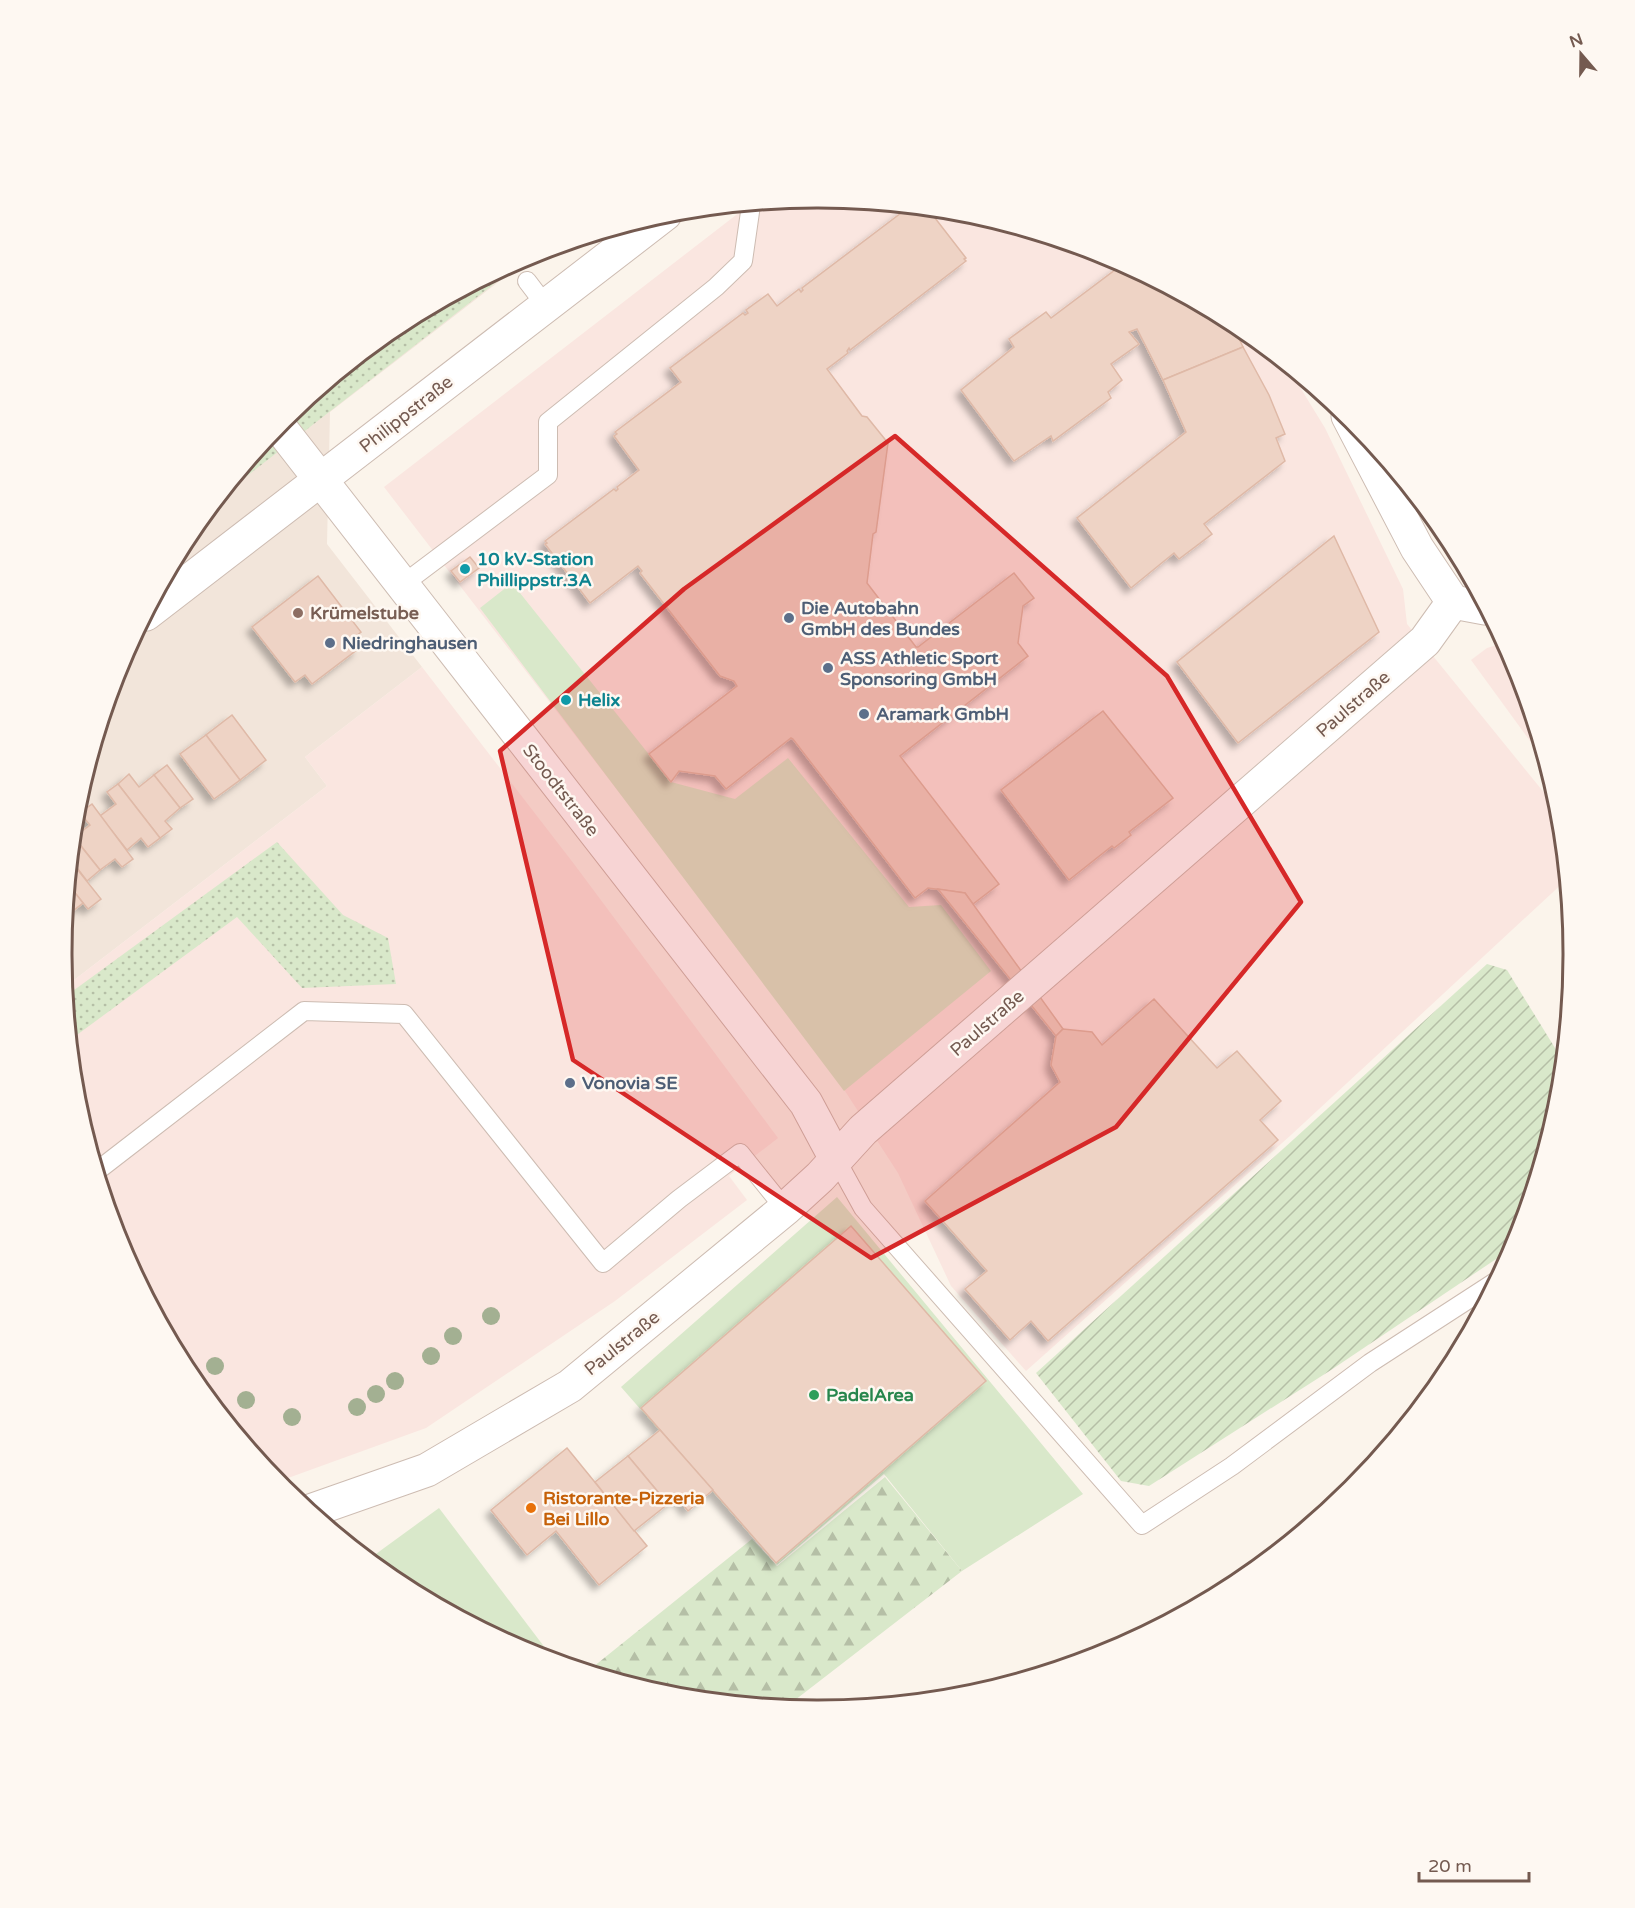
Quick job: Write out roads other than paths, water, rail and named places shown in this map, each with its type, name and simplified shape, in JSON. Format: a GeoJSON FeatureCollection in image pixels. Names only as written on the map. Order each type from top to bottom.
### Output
{"type":"FeatureCollection","features":[{"type":"Feature","properties":{"kind":"street","name":"Philippstraße"},"geometry":{"type":"LineString","coordinates":[[160,603],[320,480],[537,293],[637,231]]}},
{"type":"Feature","properties":{"kind":"street","name":"Stoodtstraße"},"geometry":{"type":"LineString","coordinates":[[284,433],[806,1103],[836,1159]]}},
{"type":"Feature","properties":{"kind":"street"},"geometry":{"type":"LineString","coordinates":[[1365,448],[1417,548],[1453,602],[1477,606]]}},
{"type":"Feature","properties":{"kind":"street","name":"Paulstraße"},"geometry":{"type":"LineString","coordinates":[[319,1508],[427,1470],[570,1386],[785,1209],[863,1130],[1425,641],[1453,602]]}},
{"type":"Feature","properties":{"kind":"lane"},"geometry":{"type":"LineString","coordinates":[[402,585],[548,475],[548,422],[716,287],[743,261],[750,212]]}},
{"type":"Feature","properties":{"kind":"lane"},"geometry":{"type":"LineString","coordinates":[[103,1166],[304,1011],[404,1014],[603,1263],[679,1199],[740,1153],[785,1209]]}},
{"type":"Feature","properties":{"kind":"lane"},"geometry":{"type":"LineString","coordinates":[[836,1159],[862,1208],[1142,1526],[1232,1466],[1370,1363],[1483,1290]]}},
{"type":"Feature","properties":{"kind":"place","name":"10 kV-Station Phillippstr.3A"},"geometry":{"type":"Point","coordinates":[465,569]}},
{"type":"Feature","properties":{"kind":"place","name":"Krümelstube"},"geometry":{"type":"Point","coordinates":[298,613]}},
{"type":"Feature","properties":{"kind":"place","name":"Die Autobahn GmbH des Bundes"},"geometry":{"type":"Point","coordinates":[789,618]}},
{"type":"Feature","properties":{"kind":"place","name":"Niedringhausen"},"geometry":{"type":"Point","coordinates":[330,643]}},
{"type":"Feature","properties":{"kind":"place","name":"ASS Athletic Sport Sponsoring GmbH"},"geometry":{"type":"Point","coordinates":[828,668]}},
{"type":"Feature","properties":{"kind":"place","name":"Helix"},"geometry":{"type":"Point","coordinates":[566,700]}},
{"type":"Feature","properties":{"kind":"place","name":"Aramark GmbH"},"geometry":{"type":"Point","coordinates":[864,714]}},
{"type":"Feature","properties":{"kind":"place","name":"Vonovia SE"},"geometry":{"type":"Point","coordinates":[570,1083]}},
{"type":"Feature","properties":{"kind":"place","name":"PadelArea"},"geometry":{"type":"Point","coordinates":[814,1395]}},
{"type":"Feature","properties":{"kind":"place","name":"Ristorante-Pizzeria Bei Lillo"},"geometry":{"type":"Point","coordinates":[531,1508]}}]}
